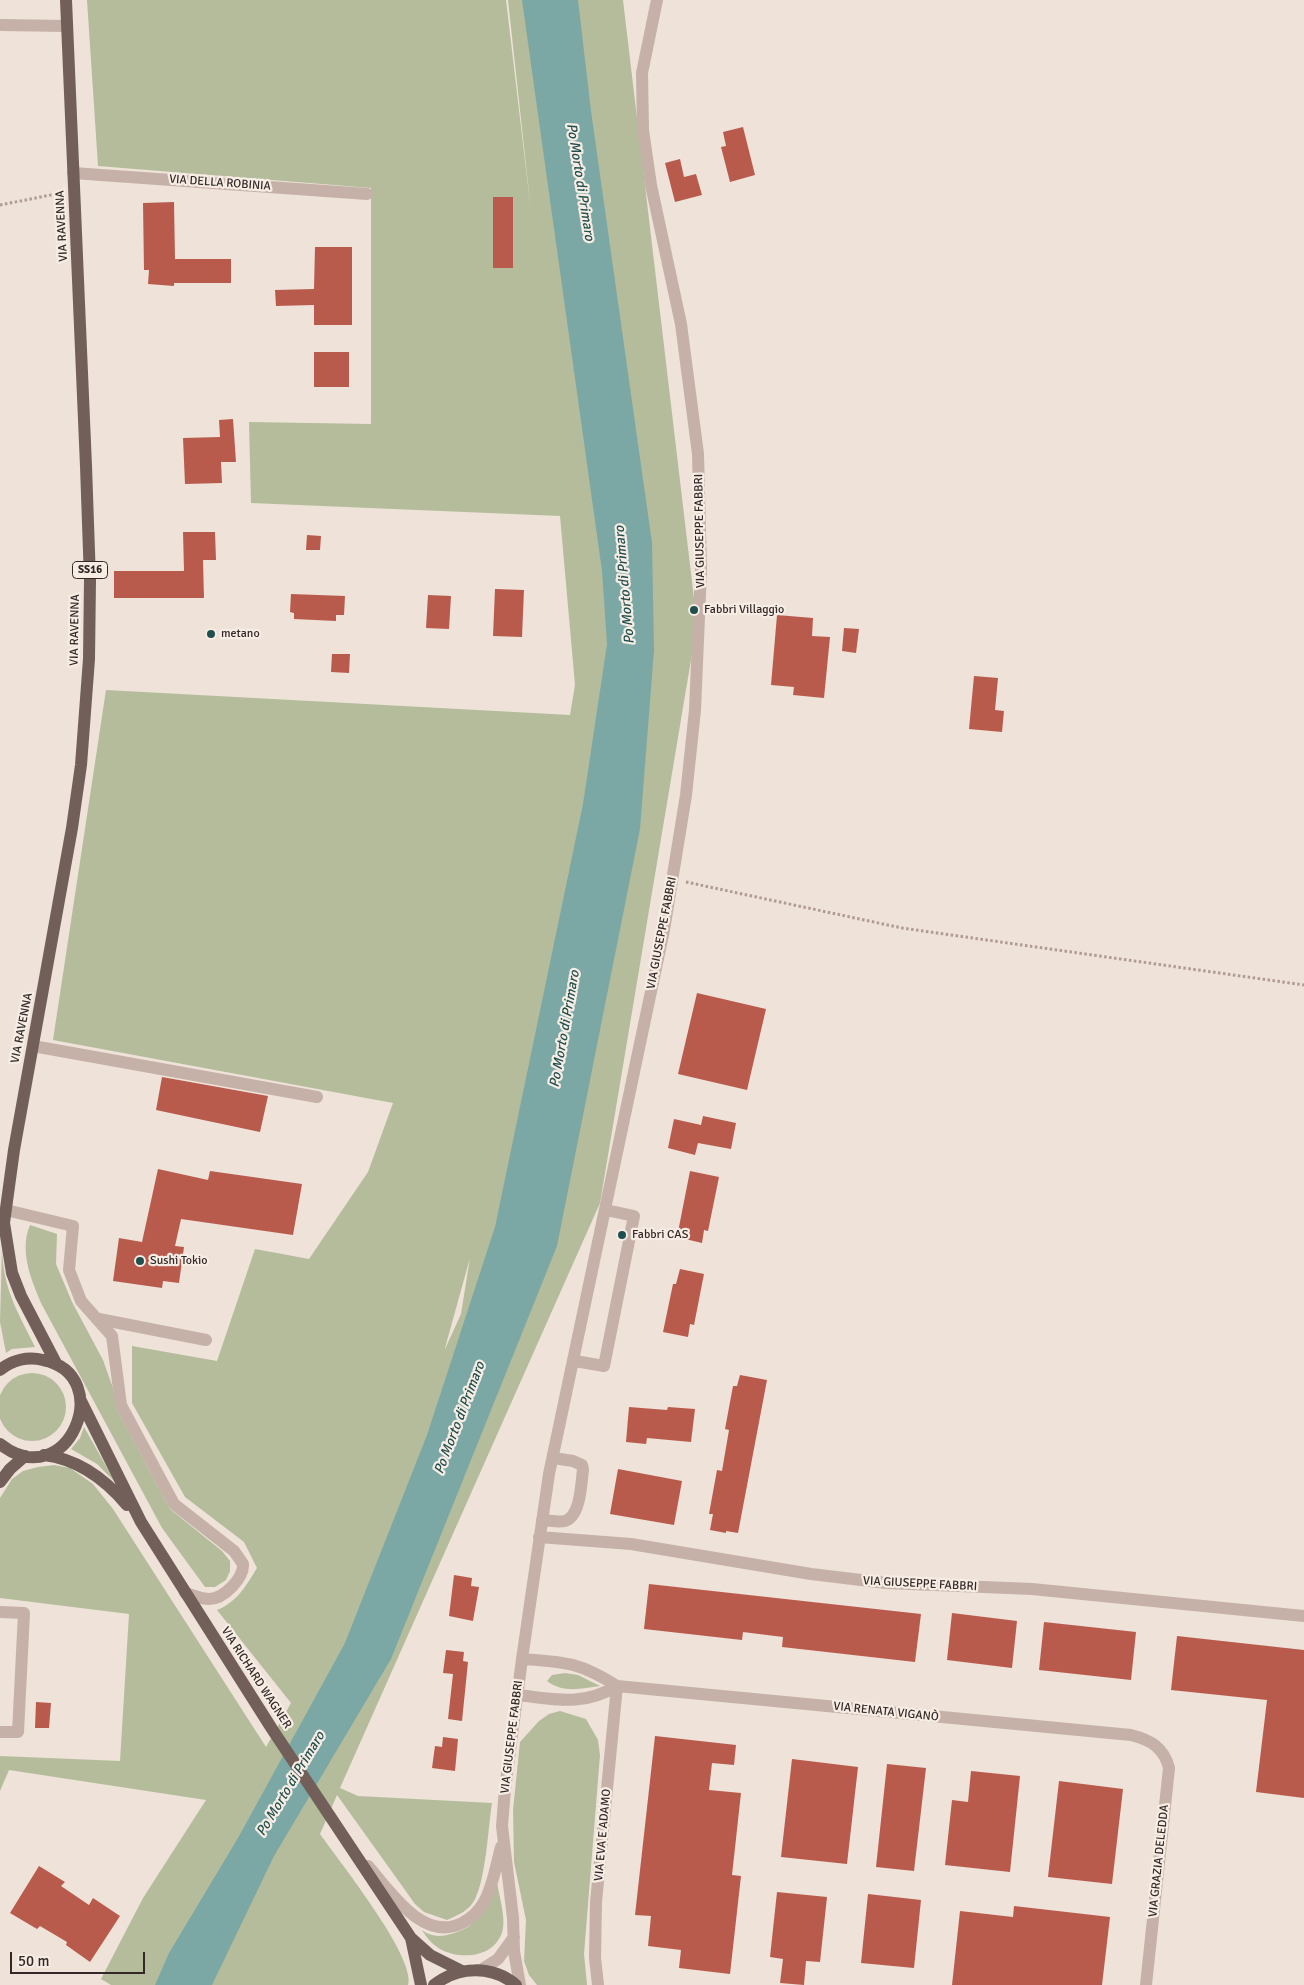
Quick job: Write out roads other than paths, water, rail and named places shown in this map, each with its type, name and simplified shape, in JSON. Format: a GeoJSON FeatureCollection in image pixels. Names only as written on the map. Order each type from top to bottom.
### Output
{"type":"FeatureCollection","features":[{"type":"Feature","properties":{"kind":"main road","name":"VIA RAVENNA"},"geometry":{"type":"LineString","coordinates":[[66,0],[90,580],[89,659],[81,765],[72,828],[14,1150],[2,1228],[12,1273],[21,1296],[57,1365],[72,1379],[81,1401]]}},
{"type":"Feature","properties":{"kind":"main road"},"geometry":{"type":"LineString","coordinates":[[0,1369],[23,1359],[41,1359],[57,1365]]}},
{"type":"Feature","properties":{"kind":"main road"},"geometry":{"type":"LineString","coordinates":[[0,1444],[7,1450],[25,1456],[44,1455],[66,1443],[74,1433],[81,1413],[81,1401]]}},
{"type":"Feature","properties":{"kind":"main road","name":"VIA RICHARD WAGNER"},"geometry":{"type":"LineString","coordinates":[[81,1401],[141,1522],[272,1729],[411,1938],[430,1955],[462,1971]]}},
{"type":"Feature","properties":{"kind":"main road","name":"VIA RICHARD WAGNER"},"geometry":{"type":"LineString","coordinates":[[44,1455],[70,1461],[104,1480],[141,1522]]}},
{"type":"Feature","properties":{"kind":"main road"},"geometry":{"type":"LineString","coordinates":[[0,1482],[10,1469],[25,1456]]}},
{"type":"Feature","properties":{"kind":"main road","name":"VIA RICHARD WAGNER"},"geometry":{"type":"LineString","coordinates":[[411,1938],[421,1985]]}},
{"type":"Feature","properties":{"kind":"main road","name":"VIA RICHARD WAGNER"},"geometry":{"type":"LineString","coordinates":[[434,1985],[443,1978],[462,1971],[481,1970],[502,1976],[516,1985]]}},
{"type":"Feature","properties":{"kind":"street","name":"VIA GIUSEPPE FABBRI"},"geometry":{"type":"LineString","coordinates":[[520,1985],[511,1899],[502,1840],[505,1789],[517,1695],[539,1537],[553,1458],[575,1361],[672,880],[693,739],[700,615],[701,532],[698,454],[687,362],[672,280],[651,185],[642,130],[642,73],[657,0]]}},
{"type":"Feature","properties":{"kind":"street"},"geometry":{"type":"LineString","coordinates":[[0,25],[67,26]]}},
{"type":"Feature","properties":{"kind":"street","name":"VIA DELLA ROBINIA"},"geometry":{"type":"LineString","coordinates":[[73,173],[367,194]]}},
{"type":"Feature","properties":{"kind":"street"},"geometry":{"type":"LineString","coordinates":[[33,1046],[317,1097]]}},
{"type":"Feature","properties":{"kind":"street"},"geometry":{"type":"LineString","coordinates":[[6,1210],[73,1226],[70,1270],[81,1301],[99,1319],[112,1336],[121,1406],[174,1504],[234,1552],[243,1564],[240,1577],[219,1596],[209,1599],[185,1593]]}},
{"type":"Feature","properties":{"kind":"street"},"geometry":{"type":"LineString","coordinates":[[575,1361],[604,1366],[634,1216],[606,1210]]}},
{"type":"Feature","properties":{"kind":"street"},"geometry":{"type":"LineString","coordinates":[[99,1319],[206,1340]]}},
{"type":"Feature","properties":{"kind":"street"},"geometry":{"type":"LineString","coordinates":[[542,1520],[563,1522],[569,1520],[576,1509],[582,1465],[573,1461],[553,1458]]}},
{"type":"Feature","properties":{"kind":"street","name":"VIA GIUSEPPE FABBRI"},"geometry":{"type":"LineString","coordinates":[[539,1537],[631,1544],[811,1574],[886,1583],[1032,1589],[1304,1616]]}},
{"type":"Feature","properties":{"kind":"street"},"geometry":{"type":"LineString","coordinates":[[0,1612],[24,1613],[18,1732],[0,1732]]}},
{"type":"Feature","properties":{"kind":"street","name":"VIA RENATA VIGANÒ"},"geometry":{"type":"LineString","coordinates":[[522,1659],[583,1666],[617,1686],[1131,1735],[1153,1744]]}},
{"type":"Feature","properties":{"kind":"street"},"geometry":{"type":"LineString","coordinates":[[517,1695],[583,1700],[603,1694],[617,1686]]}},
{"type":"Feature","properties":{"kind":"street","name":"VIA EVA E ADAMO"},"geometry":{"type":"LineString","coordinates":[[598,1985],[595,1958],[596,1902],[617,1686]]}},
{"type":"Feature","properties":{"kind":"street","name":"VIA GRAZIA DELEDDA"},"geometry":{"type":"LineString","coordinates":[[1146,1985],[1169,1768],[1166,1756],[1160,1748],[1153,1744]]}},
{"type":"Feature","properties":{"kind":"street","name":"VIA RICHARD WAGNER"},"geometry":{"type":"LineString","coordinates":[[351,1847],[414,1916],[429,1925],[444,1928],[467,1920],[483,1904],[502,1840]]}},
{"type":"Feature","properties":{"kind":"street"},"geometry":{"type":"LineString","coordinates":[[481,1970],[498,1958],[514,1937]]}},
{"type":"Feature","properties":{"kind":"water","name":"Po Morto di Primaro"},"geometry":{"type":"Polygon","coordinates":[[[522,0],[578,0],[591,111],[652,543],[654,650],[640,829],[557,1246],[391,1659],[274,1856],[212,1985],[155,1985],[169,1953],[238,1838],[345,1643],[427,1435],[495,1227],[583,804],[607,644],[602,571],[522,0]]]}},
{"type":"Feature","properties":{"kind":"place","name":"Fabbri Villaggio"},"geometry":{"type":"Point","coordinates":[694,610]}},
{"type":"Feature","properties":{"kind":"place","name":"metano"},"geometry":{"type":"Point","coordinates":[211,634]}},
{"type":"Feature","properties":{"kind":"place","name":"Fabbri CAS"},"geometry":{"type":"Point","coordinates":[622,1235]}},
{"type":"Feature","properties":{"kind":"place","name":"Sushi Tokio"},"geometry":{"type":"Point","coordinates":[140,1261]}}]}
